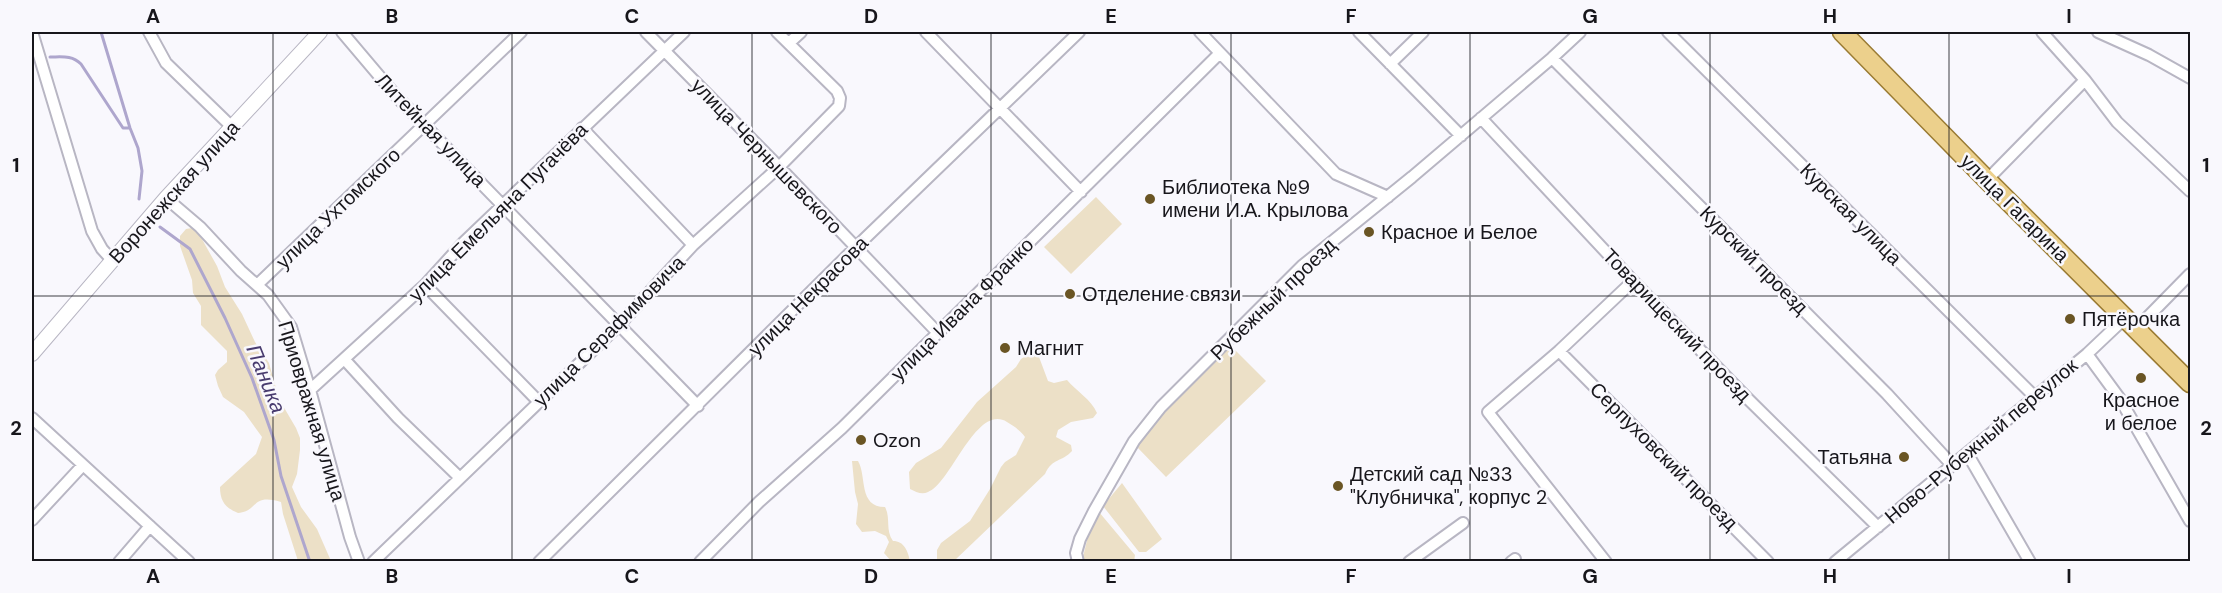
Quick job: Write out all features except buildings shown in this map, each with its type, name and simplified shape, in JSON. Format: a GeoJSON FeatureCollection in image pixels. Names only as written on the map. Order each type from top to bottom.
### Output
{"type":"FeatureCollection","features":[{"type":"Feature","properties":{"kind":"main road","name":"улица Гагарина"},"geometry":{"type":"LineString","coordinates":[[1842,32],[2190,383]]}},
{"type":"Feature","properties":{"kind":"street"},"geometry":{"type":"LineString","coordinates":[[149,32],[166,63],[233,128]]}},
{"type":"Feature","properties":{"kind":"street","name":"Воронежская улица"},"geometry":{"type":"LineString","coordinates":[[32,354],[166,198],[320,32]]}},
{"type":"Feature","properties":{"kind":"street","name":"Литейная улица"},"geometry":{"type":"LineString","coordinates":[[342,32],[397,98],[698,406]]}},
{"type":"Feature","properties":{"kind":"street","name":"улица Ухтомского"},"geometry":{"type":"LineString","coordinates":[[258,284],[521,32]]}},
{"type":"Feature","properties":{"kind":"street","name":"улица Чернышевского"},"geometry":{"type":"LineString","coordinates":[[646,32],[780,167],[938,333]]}},
{"type":"Feature","properties":{"kind":"street","name":"улица Емельяна Пугачёва"},"geometry":{"type":"LineString","coordinates":[[310,390],[425,285],[464,242],[684,32]]}},
{"type":"Feature","properties":{"kind":"street"},"geometry":{"type":"LineString","coordinates":[[777,32],[789,43],[801,32]]}},
{"type":"Feature","properties":{"kind":"street"},"geometry":{"type":"LineString","coordinates":[[926,32],[1081,192]]}},
{"type":"Feature","properties":{"kind":"street","name":"улица Некрасова"},"geometry":{"type":"LineString","coordinates":[[539,561],[855,248],[1079,32]]}},
{"type":"Feature","properties":{"kind":"street"},"geometry":{"type":"LineString","coordinates":[[1200,32],[1336,174],[1388,197]]}},
{"type":"Feature","properties":{"kind":"street"},"geometry":{"type":"LineString","coordinates":[[1359,32],[1461,136]]}},
{"type":"Feature","properties":{"kind":"street"},"geometry":{"type":"LineString","coordinates":[[1390,64],[1424,32]]}},
{"type":"Feature","properties":{"kind":"street","name":"Рубежный проезд"},"geometry":{"type":"LineString","coordinates":[[1078,561],[1076,554],[1080,539],[1089,521],[1144,427],[1161,407],[1302,266],[1461,136],[1580,32]]}},
{"type":"Feature","properties":{"kind":"street","name":"Курская улица"},"geometry":{"type":"LineString","coordinates":[[1668,32],[2034,396]]}},
{"type":"Feature","properties":{"kind":"street"},"geometry":{"type":"LineString","coordinates":[[2042,32],[2085,80],[2117,122],[2190,191]]}},
{"type":"Feature","properties":{"kind":"street"},"geometry":{"type":"LineString","coordinates":[[2098,32],[2149,55],[2190,78]]}},
{"type":"Feature","properties":{"kind":"street"},"geometry":{"type":"LineString","coordinates":[[32,35],[92,231],[102,249],[112,260]]}},
{"type":"Feature","properties":{"kind":"street","name":"улица Серафимовича"},"geometry":{"type":"LineString","coordinates":[[373,561],[620,324],[693,245],[780,167],[839,106],[840,98],[837,91],[789,43]]}},
{"type":"Feature","properties":{"kind":"street","name":"улица Ивана Франко"},"geometry":{"type":"LineString","coordinates":[[700,561],[759,502],[842,428],[1220,53]]}},
{"type":"Feature","properties":{"kind":"street","name":"Курский проезд"},"geometry":{"type":"LineString","coordinates":[[1552,58],[1863,369],[1952,465]]}},
{"type":"Feature","properties":{"kind":"street"},"geometry":{"type":"LineString","coordinates":[[1987,180],[2085,80]]}},
{"type":"Feature","properties":{"kind":"street","name":"Товарищеский проезд"},"geometry":{"type":"LineString","coordinates":[[1481,118],[1746,398],[1878,527]]}},
{"type":"Feature","properties":{"kind":"street"},"geometry":{"type":"LineString","coordinates":[[582,128],[693,245]]}},
{"type":"Feature","properties":{"kind":"street","name":"Приовражная улица"},"geometry":{"type":"LineString","coordinates":[[166,198],[200,227],[241,271],[258,284],[279,308],[291,327],[350,537],[359,561]]}},
{"type":"Feature","properties":{"kind":"street","name":"Ново-Рубежный переулок"},"geometry":{"type":"LineString","coordinates":[[1835,561],[2034,396],[2190,274]]}},
{"type":"Feature","properties":{"kind":"street"},"geometry":{"type":"LineString","coordinates":[[1606,561],[1488,411],[1559,351],[1634,281]]}},
{"type":"Feature","properties":{"kind":"street"},"geometry":{"type":"LineString","coordinates":[[425,285],[539,402]]}},
{"type":"Feature","properties":{"kind":"street","name":"Серпуховский проезд"},"geometry":{"type":"LineString","coordinates":[[1559,351],[1768,561]]}},
{"type":"Feature","properties":{"kind":"street"},"geometry":{"type":"LineString","coordinates":[[2087,354],[2120,399],[2190,521]]}},
{"type":"Feature","properties":{"kind":"street"},"geometry":{"type":"LineString","coordinates":[[345,360],[398,418],[459,477]]}},
{"type":"Feature","properties":{"kind":"street"},"geometry":{"type":"LineString","coordinates":[[32,418],[189,561]]}},
{"type":"Feature","properties":{"kind":"street"},"geometry":{"type":"LineString","coordinates":[[1967,453],[2030,561]]}},
{"type":"Feature","properties":{"kind":"street"},"geometry":{"type":"LineString","coordinates":[[32,520],[82,465]]}},
{"type":"Feature","properties":{"kind":"street"},"geometry":{"type":"LineString","coordinates":[[1409,561],[1463,523]]}},
{"type":"Feature","properties":{"kind":"street"},"geometry":{"type":"LineString","coordinates":[[118,561],[150,526]]}},
{"type":"Feature","properties":{"kind":"shaded area"},"geometry":{"type":"Polygon","coordinates":[[[1096,197],[1122,224],[1071,274],[1044,247],[1096,197]]]}},
{"type":"Feature","properties":{"kind":"shaded area"},"geometry":{"type":"Polygon","coordinates":[[[192,228],[198,232],[217,266],[225,287],[269,363],[279,399],[300,438],[297,474],[292,487],[301,507],[317,529],[331,561],[298,561],[281,502],[260,501],[245,512],[238,513],[227,507],[223,500],[220,487],[256,454],[262,437],[244,412],[223,397],[218,386],[215,375],[227,362],[227,351],[201,325],[201,306],[193,293],[192,280],[180,246],[180,236],[186,229],[192,228]]]}},
{"type":"Feature","properties":{"kind":"shaded area"},"geometry":{"type":"Polygon","coordinates":[[[1231,346],[1266,381],[1166,477],[1137,447],[1169,407],[1231,346]]]}},
{"type":"Feature","properties":{"kind":"shaded area"},"geometry":{"type":"Polygon","coordinates":[[[1036,349],[1048,381],[1054,383],[1067,380],[1091,403],[1097,413],[1093,418],[1071,422],[1058,430],[1056,437],[1071,445],[1072,451],[1054,462],[1045,474],[954,561],[937,561],[937,550],[941,543],[970,521],[1001,467],[1016,455],[1025,437],[1007,422],[996,419],[985,424],[974,434],[946,475],[937,486],[928,492],[921,493],[910,489],[909,472],[916,463],[941,448],[977,402],[1016,367],[1021,359],[1036,349]]]}},
{"type":"Feature","properties":{"kind":"shaded area"},"geometry":{"type":"Polygon","coordinates":[[[852,461],[858,461],[861,467],[865,490],[871,502],[876,506],[885,507],[891,537],[893,541],[905,547],[910,561],[891,561],[884,553],[889,542],[886,536],[875,531],[862,532],[856,524],[858,504],[852,461]]]}},
{"type":"Feature","properties":{"kind":"shaded area"},"geometry":{"type":"Polygon","coordinates":[[[1122,483],[1162,539],[1146,552],[1139,552],[1103,506],[1122,483]]]}},
{"type":"Feature","properties":{"kind":"shaded area"},"geometry":{"type":"Polygon","coordinates":[[[1099,512],[1135,555],[1134,562],[1082,561],[1091,524],[1099,512]]]}},
{"type":"Feature","properties":{"kind":"waterway","name":"Паника"},"geometry":{"type":"LineString","coordinates":[[101,32],[138,148],[142,171],[139,199]]}},
{"type":"Feature","properties":{"kind":"waterway"},"geometry":{"type":"LineString","coordinates":[[50,57],[63,57],[78,61],[123,128],[130,128]]}},
{"type":"Feature","properties":{"kind":"waterway","name":"Паника"},"geometry":{"type":"LineString","coordinates":[[160,227],[190,249],[252,378],[274,440],[281,476],[310,562]]}},
{"type":"Feature","properties":{"kind":"place","name":"Библиотека №9 имени И.А. Крылова"},"geometry":{"type":"Point","coordinates":[1150,199]}},
{"type":"Feature","properties":{"kind":"place","name":"Красное и Белое"},"geometry":{"type":"Point","coordinates":[1369,232]}},
{"type":"Feature","properties":{"kind":"place","name":"Отделение связи"},"geometry":{"type":"Point","coordinates":[1070,294]}},
{"type":"Feature","properties":{"kind":"place","name":"Пятёрочка"},"geometry":{"type":"Point","coordinates":[2070,319]}},
{"type":"Feature","properties":{"kind":"place","name":"Магнит"},"geometry":{"type":"Point","coordinates":[1005,348]}},
{"type":"Feature","properties":{"kind":"place","name":"Красное и белое"},"geometry":{"type":"Point","coordinates":[2141,378]}},
{"type":"Feature","properties":{"kind":"place","name":"Ozon"},"geometry":{"type":"Point","coordinates":[861,440]}},
{"type":"Feature","properties":{"kind":"place","name":"Татьяна"},"geometry":{"type":"Point","coordinates":[1904,457]}},
{"type":"Feature","properties":{"kind":"place","name":"Детский сад №33 \"Клубничка\", корпус 2"},"geometry":{"type":"Point","coordinates":[1338,486]}}]}
